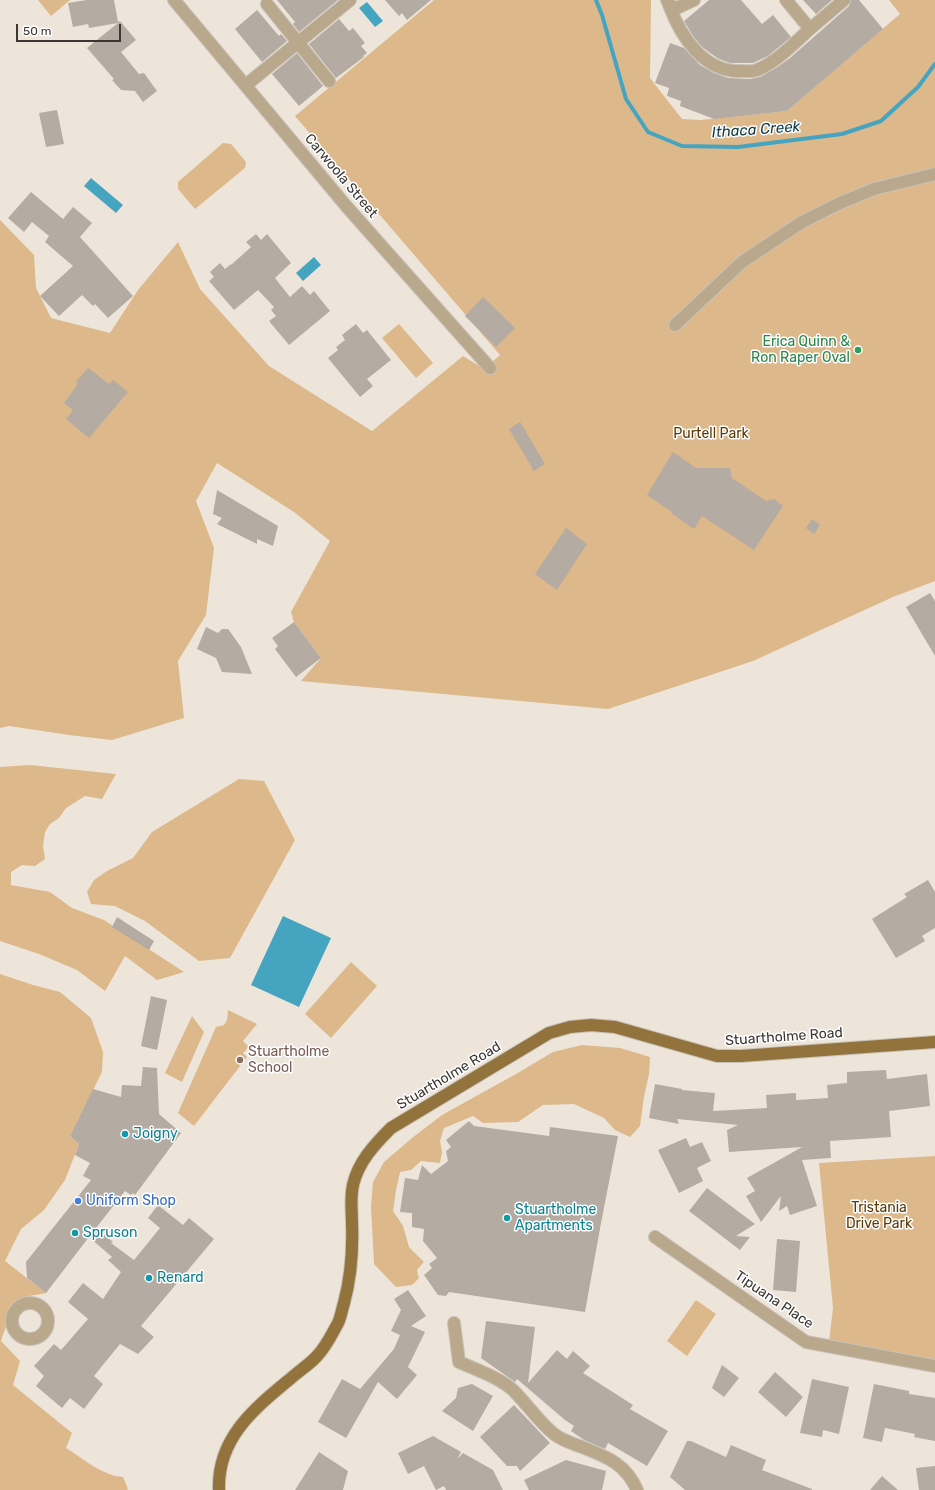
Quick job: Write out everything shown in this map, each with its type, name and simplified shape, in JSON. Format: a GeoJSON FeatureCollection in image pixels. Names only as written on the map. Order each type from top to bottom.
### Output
{"type":"FeatureCollection","features":[{"type":"Feature","properties":{"kind":"main road","name":"Stuartholme Road"},"geometry":{"type":"LineString","coordinates":[[219,1490],[222,1464],[238,1428],[255,1408],[317,1356],[330,1338],[340,1320],[351,1268],[352,1223],[350,1204],[353,1184],[361,1165],[373,1146],[391,1128],[550,1033],[570,1028],[591,1025],[615,1027],[717,1056],[935,1042]]}},
{"type":"Feature","properties":{"kind":"street","name":"Carwoola Street"},"geometry":{"type":"LineString","coordinates":[[174,0],[347,207],[490,368]]}},
{"type":"Feature","properties":{"kind":"street"},"geometry":{"type":"LineString","coordinates":[[246,85],[350,0]]}},
{"type":"Feature","properties":{"kind":"street"},"geometry":{"type":"LineString","coordinates":[[668,2],[677,8],[694,0]]}},
{"type":"Feature","properties":{"kind":"street"},"geometry":{"type":"LineString","coordinates":[[786,0],[810,29]]}},
{"type":"Feature","properties":{"kind":"street"},"geometry":{"type":"LineString","coordinates":[[668,2],[676,23],[690,46],[712,65],[733,72],[756,71],[774,62],[844,0]]}},
{"type":"Feature","properties":{"kind":"street"},"geometry":{"type":"LineString","coordinates":[[268,4],[329,81]]}},
{"type":"Feature","properties":{"kind":"street"},"geometry":{"type":"LineString","coordinates":[[675,324],[742,262],[802,222],[840,203],[874,189],[935,174]]}},
{"type":"Feature","properties":{"kind":"street","name":"Tipuana Place"},"geometry":{"type":"LineString","coordinates":[[655,1237],[806,1342],[935,1366]]}},
{"type":"Feature","properties":{"kind":"street"},"geometry":{"type":"LineString","coordinates":[[454,1323],[459,1362],[499,1381],[511,1389],[553,1433],[564,1441],[582,1447],[614,1462],[625,1470],[633,1479],[637,1490]]}},
{"type":"Feature","properties":{"kind":"green space"},"geometry":{"type":"Polygon","coordinates":[[[38,0],[70,0],[51,16],[38,0]]]}},
{"type":"Feature","properties":{"kind":"green space","name":"Purtell Park"},"geometry":{"type":"Polygon","coordinates":[[[434,0],[651,0],[650,78],[682,119],[701,120],[787,111],[900,14],[889,0],[935,0],[935,581],[893,597],[753,661],[608,709],[301,681],[321,658],[294,622],[291,612],[330,541],[294,512],[217,463],[196,501],[214,548],[206,615],[178,661],[184,718],[112,740],[9,726],[0,728],[0,220],[34,255],[36,288],[51,318],[110,333],[138,290],[178,242],[200,289],[269,366],[372,431],[463,356],[484,369],[500,355],[295,116],[434,0]]]}},
{"type":"Feature","properties":{"kind":"green space"},"geometry":{"type":"Polygon","coordinates":[[[223,143],[231,144],[246,162],[245,168],[195,209],[178,189],[178,182],[223,143]]]}},
{"type":"Feature","properties":{"kind":"green space"},"geometry":{"type":"Polygon","coordinates":[[[399,324],[433,363],[416,378],[382,338],[399,324]]]}},
{"type":"Feature","properties":{"kind":"green space"},"geometry":{"type":"Polygon","coordinates":[[[30,765],[116,774],[102,799],[85,796],[66,808],[59,818],[50,824],[45,832],[43,846],[45,859],[35,866],[22,865],[11,872],[11,885],[50,892],[72,908],[104,920],[184,972],[157,980],[125,956],[105,991],[77,970],[39,954],[0,941],[0,767],[30,765]]]}},
{"type":"Feature","properties":{"kind":"green space"},"geometry":{"type":"Polygon","coordinates":[[[239,779],[264,781],[295,840],[230,958],[199,961],[145,921],[115,906],[91,904],[87,892],[94,880],[107,871],[133,858],[152,832],[239,779]]]}},
{"type":"Feature","properties":{"kind":"green space"},"geometry":{"type":"Polygon","coordinates":[[[351,962],[377,986],[331,1038],[305,1014],[351,962]]]}},
{"type":"Feature","properties":{"kind":"green space"},"geometry":{"type":"Polygon","coordinates":[[[0,974],[60,992],[91,1018],[103,1052],[102,1072],[70,1136],[79,1144],[65,1180],[44,1210],[21,1229],[5,1261],[46,1293],[29,1296],[13,1305],[1,1341],[20,1361],[13,1385],[72,1433],[66,1448],[100,1470],[115,1476],[123,1477],[128,1489],[127,1490],[0,1490],[0,974]]]}},
{"type":"Feature","properties":{"kind":"green space"},"geometry":{"type":"Polygon","coordinates":[[[228,1010],[257,1024],[243,1041],[249,1047],[243,1053],[247,1057],[194,1126],[178,1113],[216,1027],[224,1025],[227,1020],[228,1010]]]}},
{"type":"Feature","properties":{"kind":"green space"},"geometry":{"type":"Polygon","coordinates":[[[192,1016],[204,1032],[182,1082],[165,1073],[192,1016]]]}},
{"type":"Feature","properties":{"kind":"green space"},"geometry":{"type":"Polygon","coordinates":[[[582,1045],[620,1048],[650,1057],[649,1074],[640,1126],[630,1137],[615,1130],[604,1118],[574,1104],[543,1105],[518,1122],[483,1123],[473,1116],[444,1128],[440,1141],[442,1152],[440,1163],[421,1161],[411,1170],[400,1172],[393,1211],[403,1226],[409,1247],[424,1262],[417,1270],[419,1278],[412,1285],[396,1287],[374,1264],[371,1206],[373,1182],[384,1162],[442,1115],[553,1052],[582,1045]]]}},
{"type":"Feature","properties":{"kind":"green space","name":"Tristania Drive Park"},"geometry":{"type":"Polygon","coordinates":[[[935,1156],[935,1362],[829,1342],[833,1308],[819,1163],[935,1156]]]}},
{"type":"Feature","properties":{"kind":"green space"},"geometry":{"type":"Polygon","coordinates":[[[696,1300],[716,1314],[687,1356],[667,1341],[696,1300]]]}},
{"type":"Feature","properties":{"kind":"water"},"geometry":{"type":"Polygon","coordinates":[[[367,2],[383,21],[375,27],[359,8],[367,2]]]}},
{"type":"Feature","properties":{"kind":"water"},"geometry":{"type":"Polygon","coordinates":[[[91,178],[123,205],[116,213],[84,186],[91,178]]]}},
{"type":"Feature","properties":{"kind":"water"},"geometry":{"type":"Polygon","coordinates":[[[314,257],[321,265],[303,281],[296,273],[314,257]]]}},
{"type":"Feature","properties":{"kind":"water"},"geometry":{"type":"Polygon","coordinates":[[[283,916],[331,938],[299,1007],[251,985],[283,916]]]}},
{"type":"Feature","properties":{"kind":"building"},"geometry":{"type":"Polygon","coordinates":[[[87,0],[114,0],[118,22],[120,21],[136,40],[121,52],[139,74],[144,73],[157,91],[143,102],[135,91],[121,90],[112,80],[114,79],[87,48],[118,23],[89,28],[88,24],[73,27],[68,3],[87,0]]]}},
{"type":"Feature","properties":{"kind":"building"},"geometry":{"type":"Polygon","coordinates":[[[277,0],[338,0],[299,32],[293,24],[295,22],[277,0]]]}},
{"type":"Feature","properties":{"kind":"building"},"geometry":{"type":"Polygon","coordinates":[[[385,0],[431,0],[407,20],[402,13],[399,16],[385,0]]]}},
{"type":"Feature","properties":{"kind":"building"},"geometry":{"type":"Polygon","coordinates":[[[709,0],[741,0],[762,24],[773,15],[791,37],[768,56],[753,63],[730,63],[719,59],[701,46],[684,21],[709,0]]]}},
{"type":"Feature","properties":{"kind":"building"},"geometry":{"type":"Polygon","coordinates":[[[803,0],[832,0],[816,14],[803,0]]]}},
{"type":"Feature","properties":{"kind":"building"},"geometry":{"type":"Polygon","coordinates":[[[851,0],[859,0],[883,29],[787,111],[714,119],[680,106],[681,101],[667,96],[669,88],[655,83],[670,43],[684,48],[700,65],[714,73],[728,78],[750,79],[760,77],[790,58],[849,6],[851,0]]]}},
{"type":"Feature","properties":{"kind":"building"},"geometry":{"type":"Polygon","coordinates":[[[257,10],[279,36],[281,34],[287,41],[262,62],[235,29],[257,10]]]}},
{"type":"Feature","properties":{"kind":"building"},"geometry":{"type":"Polygon","coordinates":[[[339,19],[349,31],[353,28],[365,43],[361,46],[367,53],[363,56],[364,57],[336,78],[309,44],[339,19]]]}},
{"type":"Feature","properties":{"kind":"building"},"geometry":{"type":"Polygon","coordinates":[[[297,53],[323,86],[299,106],[272,74],[297,53]]]}},
{"type":"Feature","properties":{"kind":"building"},"geometry":{"type":"Polygon","coordinates":[[[57,110],[64,144],[46,147],[39,113],[57,110]]]}},
{"type":"Feature","properties":{"kind":"building"},"geometry":{"type":"Polygon","coordinates":[[[31,192],[63,219],[73,207],[92,223],[80,237],[133,296],[108,318],[95,304],[93,306],[82,295],[59,316],[40,296],[73,266],[45,242],[49,236],[32,222],[24,232],[8,218],[31,192]]]}},
{"type":"Feature","properties":{"kind":"building"},"geometry":{"type":"Polygon","coordinates":[[[256,234],[261,240],[267,234],[291,263],[275,278],[290,297],[302,286],[310,295],[314,291],[330,311],[289,345],[269,321],[276,316],[271,310],[274,307],[258,290],[234,310],[209,281],[214,277],[210,272],[220,263],[225,269],[251,247],[246,242],[256,234]]]}},
{"type":"Feature","properties":{"kind":"building"},"geometry":{"type":"Polygon","coordinates":[[[483,297],[515,328],[496,347],[465,316],[483,297]]]}},
{"type":"Feature","properties":{"kind":"building"},"geometry":{"type":"Polygon","coordinates":[[[356,324],[363,333],[367,330],[391,360],[367,379],[373,386],[360,397],[328,358],[338,350],[336,347],[345,340],[342,335],[356,324]]]}},
{"type":"Feature","properties":{"kind":"building"},"geometry":{"type":"Polygon","coordinates":[[[88,368],[109,384],[113,380],[128,392],[89,438],[66,419],[73,410],[64,403],[78,384],[76,382],[88,368]]]}},
{"type":"Feature","properties":{"kind":"building"},"geometry":{"type":"Polygon","coordinates":[[[520,422],[545,464],[534,471],[509,429],[520,422]]]}},
{"type":"Feature","properties":{"kind":"building"},"geometry":{"type":"Polygon","coordinates":[[[673,452],[696,468],[730,468],[732,478],[766,501],[774,499],[783,506],[754,550],[702,516],[694,529],[647,495],[673,452]]]}},
{"type":"Feature","properties":{"kind":"building"},"geometry":{"type":"Polygon","coordinates":[[[217,490],[278,526],[273,546],[257,539],[257,544],[217,524],[222,518],[213,514],[217,490]]]}},
{"type":"Feature","properties":{"kind":"building"},"geometry":{"type":"Polygon","coordinates":[[[812,519],[820,525],[814,534],[806,528],[812,519]]]}},
{"type":"Feature","properties":{"kind":"building"},"geometry":{"type":"Polygon","coordinates":[[[566,528],[587,544],[557,590],[535,574],[566,528]]]}},
{"type":"Feature","properties":{"kind":"building"},"geometry":{"type":"Polygon","coordinates":[[[930,593],[935,601],[935,656],[906,607],[930,593]]]}},
{"type":"Feature","properties":{"kind":"building"},"geometry":{"type":"Polygon","coordinates":[[[294,622],[321,658],[296,677],[275,649],[278,646],[272,638],[294,622]]]}},
{"type":"Feature","properties":{"kind":"building"},"geometry":{"type":"Polygon","coordinates":[[[206,627],[218,633],[222,629],[228,629],[241,647],[252,674],[222,672],[216,658],[197,649],[206,627]]]}},
{"type":"Feature","properties":{"kind":"building"},"geometry":{"type":"Polygon","coordinates":[[[928,880],[935,892],[935,928],[922,936],[925,941],[896,958],[872,919],[907,897],[904,894],[928,880]]]}},
{"type":"Feature","properties":{"kind":"building"},"geometry":{"type":"Polygon","coordinates":[[[117,917],[154,941],[149,950],[112,927],[117,917]]]}},
{"type":"Feature","properties":{"kind":"building"},"geometry":{"type":"Polygon","coordinates":[[[151,996],[167,1000],[157,1050],[141,1046],[151,996]]]}},
{"type":"Feature","properties":{"kind":"building"},"geometry":{"type":"Polygon","coordinates":[[[143,1067],[157,1068],[159,1114],[181,1133],[135,1195],[133,1193],[131,1195],[125,1191],[96,1228],[113,1242],[111,1243],[134,1260],[160,1228],[148,1218],[158,1205],[183,1225],[189,1218],[214,1239],[141,1326],[154,1337],[138,1354],[120,1344],[94,1376],[103,1384],[84,1409],[70,1398],[62,1408],[36,1386],[44,1376],[34,1366],[54,1344],[61,1350],[88,1319],[68,1302],[83,1283],[103,1299],[121,1272],[108,1260],[112,1257],[89,1237],[46,1293],[27,1278],[26,1262],[91,1180],[83,1176],[90,1163],[75,1155],[79,1144],[70,1136],[93,1089],[121,1097],[122,1085],[141,1086],[143,1067]]]}},
{"type":"Feature","properties":{"kind":"building"},"geometry":{"type":"Polygon","coordinates":[[[886,1070],[887,1079],[927,1074],[930,1106],[889,1111],[891,1137],[830,1141],[831,1158],[802,1160],[817,1206],[790,1215],[787,1206],[779,1211],[781,1196],[761,1222],[746,1196],[755,1191],[747,1178],[802,1147],[729,1152],[727,1130],[738,1125],[677,1119],[679,1124],[649,1118],[655,1084],[682,1090],[715,1093],[713,1111],[767,1108],[766,1095],[796,1093],[796,1100],[828,1098],[827,1085],[847,1083],[847,1072],[886,1070]]]}},
{"type":"Feature","properties":{"kind":"building","name":"Stuartholme Apartments"},"geometry":{"type":"Polygon","coordinates":[[[469,1121],[474,1126],[549,1136],[550,1127],[618,1136],[585,1312],[449,1292],[446,1296],[438,1295],[424,1275],[432,1268],[429,1264],[437,1258],[423,1241],[424,1229],[412,1227],[412,1213],[400,1212],[405,1178],[418,1180],[422,1165],[431,1174],[448,1161],[446,1151],[451,1147],[446,1140],[469,1121]]]}},
{"type":"Feature","properties":{"kind":"building"},"geometry":{"type":"Polygon","coordinates":[[[686,1138],[690,1147],[702,1142],[711,1161],[697,1168],[703,1181],[679,1193],[658,1150],[686,1138]]]}},
{"type":"Feature","properties":{"kind":"building"},"geometry":{"type":"Polygon","coordinates":[[[707,1188],[755,1224],[736,1236],[750,1237],[740,1250],[689,1211],[707,1188]]]}},
{"type":"Feature","properties":{"kind":"building"},"geometry":{"type":"Polygon","coordinates":[[[777,1239],[800,1241],[796,1292],[773,1290],[777,1239]]]}},
{"type":"Feature","properties":{"kind":"building"},"geometry":{"type":"Polygon","coordinates":[[[408,1290],[426,1316],[411,1326],[425,1332],[408,1367],[417,1375],[397,1399],[378,1382],[346,1438],[318,1422],[342,1379],[360,1389],[394,1349],[400,1335],[391,1331],[401,1310],[394,1299],[408,1290]]]}},
{"type":"Feature","properties":{"kind":"building"},"geometry":{"type":"Polygon","coordinates":[[[486,1321],[535,1327],[528,1383],[557,1350],[567,1359],[573,1351],[590,1366],[583,1373],[633,1405],[630,1409],[668,1431],[647,1466],[608,1443],[605,1449],[584,1440],[571,1431],[574,1426],[517,1379],[515,1382],[481,1358],[486,1321]]]}},
{"type":"Feature","properties":{"kind":"building"},"geometry":{"type":"Polygon","coordinates":[[[722,1365],[739,1378],[724,1397],[712,1388],[722,1365]]]}},
{"type":"Feature","properties":{"kind":"building"},"geometry":{"type":"Polygon","coordinates":[[[775,1372],[803,1397],[786,1417],[758,1392],[775,1372]]]}},
{"type":"Feature","properties":{"kind":"building"},"geometry":{"type":"Polygon","coordinates":[[[812,1379],[849,1387],[839,1434],[823,1430],[822,1437],[800,1433],[812,1379]]]}},
{"type":"Feature","properties":{"kind":"building"},"geometry":{"type":"Polygon","coordinates":[[[472,1384],[493,1396],[473,1431],[442,1411],[456,1398],[458,1388],[472,1384]]]}},
{"type":"Feature","properties":{"kind":"building"},"geometry":{"type":"Polygon","coordinates":[[[874,1384],[909,1391],[909,1394],[935,1398],[935,1441],[914,1437],[915,1434],[885,1428],[882,1442],[863,1438],[874,1384]]]}},
{"type":"Feature","properties":{"kind":"building"},"geometry":{"type":"Polygon","coordinates":[[[514,1405],[550,1443],[520,1471],[517,1466],[507,1466],[480,1437],[514,1405]]]}},
{"type":"Feature","properties":{"kind":"building"},"geometry":{"type":"Polygon","coordinates":[[[433,1436],[461,1452],[457,1459],[463,1453],[493,1470],[503,1490],[446,1490],[444,1486],[436,1490],[424,1466],[408,1474],[398,1453],[433,1436]]]}},
{"type":"Feature","properties":{"kind":"building"},"geometry":{"type":"Polygon","coordinates":[[[687,1441],[691,1441],[726,1457],[731,1445],[766,1460],[762,1470],[812,1490],[685,1490],[670,1477],[687,1441]]]}},
{"type":"Feature","properties":{"kind":"building"},"geometry":{"type":"Polygon","coordinates":[[[319,1452],[348,1471],[343,1490],[295,1490],[319,1452]]]}},
{"type":"Feature","properties":{"kind":"building"},"geometry":{"type":"Polygon","coordinates":[[[566,1460],[606,1471],[602,1490],[529,1490],[524,1480],[566,1460]]]}},
{"type":"Feature","properties":{"kind":"building"},"geometry":{"type":"Polygon","coordinates":[[[935,1466],[935,1490],[919,1490],[916,1468],[935,1466]]]}},
{"type":"Feature","properties":{"kind":"building"},"geometry":{"type":"Polygon","coordinates":[[[882,1476],[898,1490],[870,1490],[882,1476]]]}},
{"type":"Feature","properties":{"kind":"waterway","name":"Ithaca Creek"},"geometry":{"type":"LineString","coordinates":[[596,0],[602,15],[626,99],[648,132],[682,146],[738,147],[842,134],[881,121],[918,87],[935,64]]}},
{"type":"Feature","properties":{"kind":"place","name":"Erica Quinn & Ron Raper Oval"},"geometry":{"type":"Point","coordinates":[858,350]}},
{"type":"Feature","properties":{"kind":"place","name":"Stuartholme School"},"geometry":{"type":"Point","coordinates":[240,1060]}},
{"type":"Feature","properties":{"kind":"place","name":"Joigny"},"geometry":{"type":"Point","coordinates":[125,1134]}},
{"type":"Feature","properties":{"kind":"place","name":"Uniform Shop"},"geometry":{"type":"Point","coordinates":[78,1201]}},
{"type":"Feature","properties":{"kind":"place","name":"Stuartholme Apartments"},"geometry":{"type":"Point","coordinates":[507,1218]}},
{"type":"Feature","properties":{"kind":"place","name":"Spruson"},"geometry":{"type":"Point","coordinates":[75,1233]}},
{"type":"Feature","properties":{"kind":"place","name":"Renard"},"geometry":{"type":"Point","coordinates":[149,1278]}}]}
